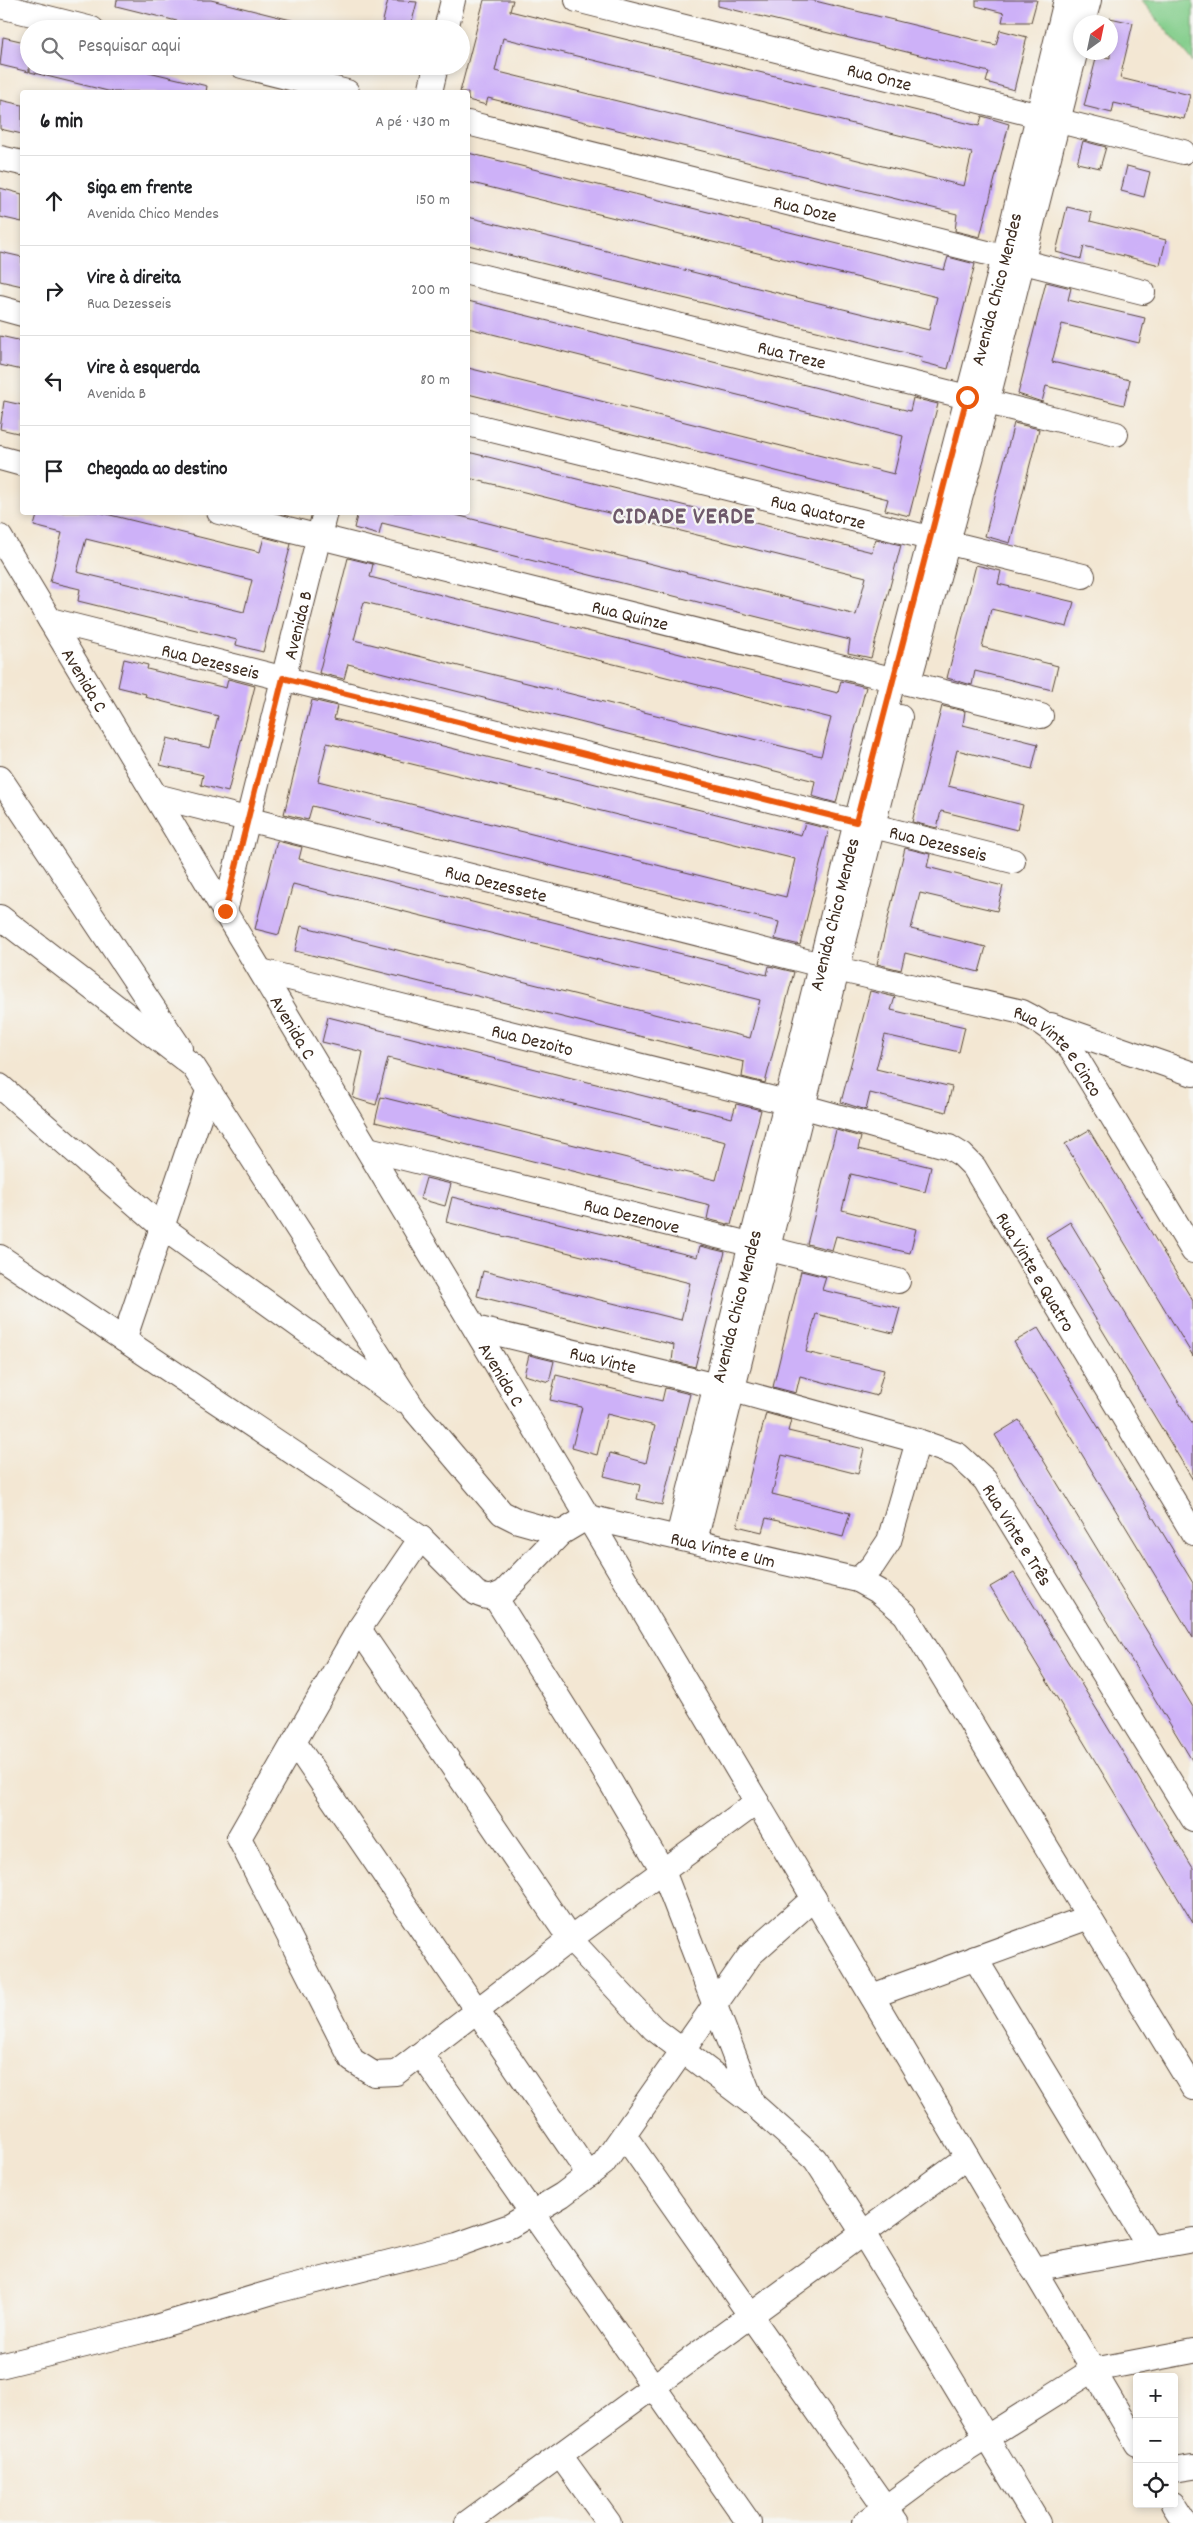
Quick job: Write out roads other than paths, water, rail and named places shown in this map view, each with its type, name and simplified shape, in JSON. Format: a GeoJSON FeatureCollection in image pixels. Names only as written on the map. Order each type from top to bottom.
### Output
{"type":"FeatureCollection","features":[{"type":"Feature","properties":{"kind":"street"},"geometry":{"type":"LineString","coordinates":[[448,20],[453,0]]}},
{"type":"Feature","properties":{"kind":"street","name":"Rua Onze"},"geometry":{"type":"LineString","coordinates":[[577,0],[1183,152]]}},
{"type":"Feature","properties":{"kind":"street","name":"Avenida Chico Mendes"},"geometry":{"type":"LineString","coordinates":[[686,1539],[864,824],[1014,259],[1049,119],[1066,0]]}},
{"type":"Feature","properties":{"kind":"street"},"geometry":{"type":"LineString","coordinates":[[1085,15],[1089,0]]}},
{"type":"Feature","properties":{"kind":"street"},"geometry":{"type":"LineString","coordinates":[[0,6],[56,20]]}},
{"type":"Feature","properties":{"kind":"street","name":"Avenida Chico Mendes"},"geometry":{"type":"LineString","coordinates":[[1049,119],[1073,53]]}},
{"type":"Feature","properties":{"kind":"street"},"geometry":{"type":"LineString","coordinates":[[278,75],[338,90]]}},
{"type":"Feature","properties":{"kind":"street"},"geometry":{"type":"LineString","coordinates":[[430,90],[434,75]]}},
{"type":"Feature","properties":{"kind":"street","name":"Rua Doze"},"geometry":{"type":"LineString","coordinates":[[470,123],[1143,292]]}},
{"type":"Feature","properties":{"kind":"street"},"geometry":{"type":"LineString","coordinates":[[0,158],[20,163]]}},
{"type":"Feature","properties":{"kind":"street","name":"Rua Treze"},"geometry":{"type":"LineString","coordinates":[[470,273],[1116,434]]}},
{"type":"Feature","properties":{"kind":"street"},"geometry":{"type":"LineString","coordinates":[[0,308],[20,313]]}},
{"type":"Feature","properties":{"kind":"street","name":"Rua Quatorze"},"geometry":{"type":"LineString","coordinates":[[470,424],[1083,576]]}},
{"type":"Feature","properties":{"kind":"street"},"geometry":{"type":"LineString","coordinates":[[0,458],[20,463]]}},
{"type":"Feature","properties":{"kind":"street","name":"Rua Quinze"},"geometry":{"type":"LineString","coordinates":[[231,515],[1042,716]]}},
{"type":"Feature","properties":{"kind":"street","name":"Avenida B"},"geometry":{"type":"LineString","coordinates":[[225,911],[323,515]]}},
{"type":"Feature","properties":{"kind":"street","name":"Avenida C"},"geometry":{"type":"LineString","coordinates":[[0,537],[588,1517],[1133,2437]]}},
{"type":"Feature","properties":{"kind":"street","name":"Rua Dezesseis"},"geometry":{"type":"LineString","coordinates":[[50,620],[1013,861]]}},
{"type":"Feature","properties":{"kind":"street"},"geometry":{"type":"LineString","coordinates":[[0,778],[192,1066],[413,1408],[502,1513],[518,1521],[561,1534]]}},
{"type":"Feature","properties":{"kind":"street","name":"Rua Dezessete"},"geometry":{"type":"LineString","coordinates":[[156,796],[829,966]]}},
{"type":"Feature","properties":{"kind":"street"},"geometry":{"type":"LineString","coordinates":[[0,917],[192,1066]]}},
{"type":"Feature","properties":{"kind":"street","name":"Rua Vinte e Cinco"},"geometry":{"type":"LineString","coordinates":[[829,966],[1022,1012],[1042,1022],[1062,1038],[1076,1055],[1193,1250]]}},
{"type":"Feature","properties":{"kind":"street","name":"Rua Dezoito"},"geometry":{"type":"LineString","coordinates":[[261,971],[795,1104]]}},
{"type":"Feature","properties":{"kind":"street"},"geometry":{"type":"LineString","coordinates":[[1042,1022],[1193,1074]]}},
{"type":"Feature","properties":{"kind":"street"},"geometry":{"type":"LineString","coordinates":[[0,1086],[162,1227],[413,1408]]}},
{"type":"Feature","properties":{"kind":"street"},"geometry":{"type":"LineString","coordinates":[[124,1340],[208,1091]]}},
{"type":"Feature","properties":{"kind":"street","name":"Rua Vinte e Quatro"},"geometry":{"type":"LineString","coordinates":[[795,1104],[948,1146],[962,1155],[974,1167],[1193,1533]]}},
{"type":"Feature","properties":{"kind":"street","name":"Rua Dezenove"},"geometry":{"type":"LineString","coordinates":[[368,1149],[898,1280]]}},
{"type":"Feature","properties":{"kind":"street"},"geometry":{"type":"LineString","coordinates":[[0,1257],[421,1538],[476,1593],[486,1598],[495,1597],[504,1592],[561,1534],[588,1517]]}},
{"type":"Feature","properties":{"kind":"street","name":"Rua Vinte"},"geometry":{"type":"LineString","coordinates":[[475,1328],[724,1388]]}},
{"type":"Feature","properties":{"kind":"street","name":"Rua Vinte e Três"},"geometry":{"type":"LineString","coordinates":[[724,1388],[918,1440],[958,1455],[985,1480],[1193,1819]]}},
{"type":"Feature","properties":{"kind":"street"},"geometry":{"type":"LineString","coordinates":[[858,1580],[872,1565],[889,1541],[918,1440]]}},
{"type":"Feature","properties":{"kind":"street","name":"Rua Vinte e Um"},"geometry":{"type":"LineString","coordinates":[[588,1517],[858,1580],[878,1591],[905,1614],[1193,2088]]}},
{"type":"Feature","properties":{"kind":"street"},"geometry":{"type":"LineString","coordinates":[[421,1538],[359,1629],[239,1838],[352,2060],[374,2074],[396,2073],[570,1939],[757,1802]]}},
{"type":"Feature","properties":{"kind":"street"},"geometry":{"type":"LineString","coordinates":[[495,1597],[600,1764],[663,1871],[753,2104]]}},
{"type":"Feature","properties":{"kind":"street"},"geometry":{"type":"LineString","coordinates":[[359,1629],[570,1939],[654,2028],[753,2104],[815,2158],[863,2233],[1038,2523]]}},
{"type":"Feature","properties":{"kind":"street"},"geometry":{"type":"LineString","coordinates":[[294,1742],[589,2175]]}},
{"type":"Feature","properties":{"kind":"street"},"geometry":{"type":"LineString","coordinates":[[0,2366],[142,2331],[276,2291],[457,2246],[510,2226],[562,2195],[603,2164],[750,1955],[814,1898]]}},
{"type":"Feature","properties":{"kind":"street"},"geometry":{"type":"LineString","coordinates":[[872,1996],[1089,1917]]}},
{"type":"Feature","properties":{"kind":"street"},"geometry":{"type":"LineString","coordinates":[[975,1958],[1150,2248]]}},
{"type":"Feature","properties":{"kind":"street"},"geometry":{"type":"LineString","coordinates":[[421,2054],[749,2523]]}},
{"type":"Feature","properties":{"kind":"street"},"geometry":{"type":"LineString","coordinates":[[624,2135],[891,2515]]}},
{"type":"Feature","properties":{"kind":"street"},"geometry":{"type":"LineString","coordinates":[[467,2523],[967,2157]]}},
{"type":"Feature","properties":{"kind":"street"},"geometry":{"type":"LineString","coordinates":[[1033,2268],[1193,2240]]}},
{"type":"Feature","properties":{"kind":"street"},"geometry":{"type":"LineString","coordinates":[[865,2523],[891,2515],[946,2463],[1093,2370],[1193,2350]]}},
{"type":"Feature","properties":{"kind":"street"},"geometry":{"type":"LineString","coordinates":[[560,2455],[610,2523]]}},
{"type":"Feature","properties":{"kind":"street"},"geometry":{"type":"LineString","coordinates":[[1178,2469],[1193,2466]]}},
{"type":"Feature","properties":{"kind":"street"},"geometry":{"type":"LineString","coordinates":[[1175,2508],[1184,2523]]}},
{"type":"Feature","properties":{"kind":"district","name":"CIDADE VERDE"},"geometry":{"type":"Point","coordinates":[684,515]}}]}
